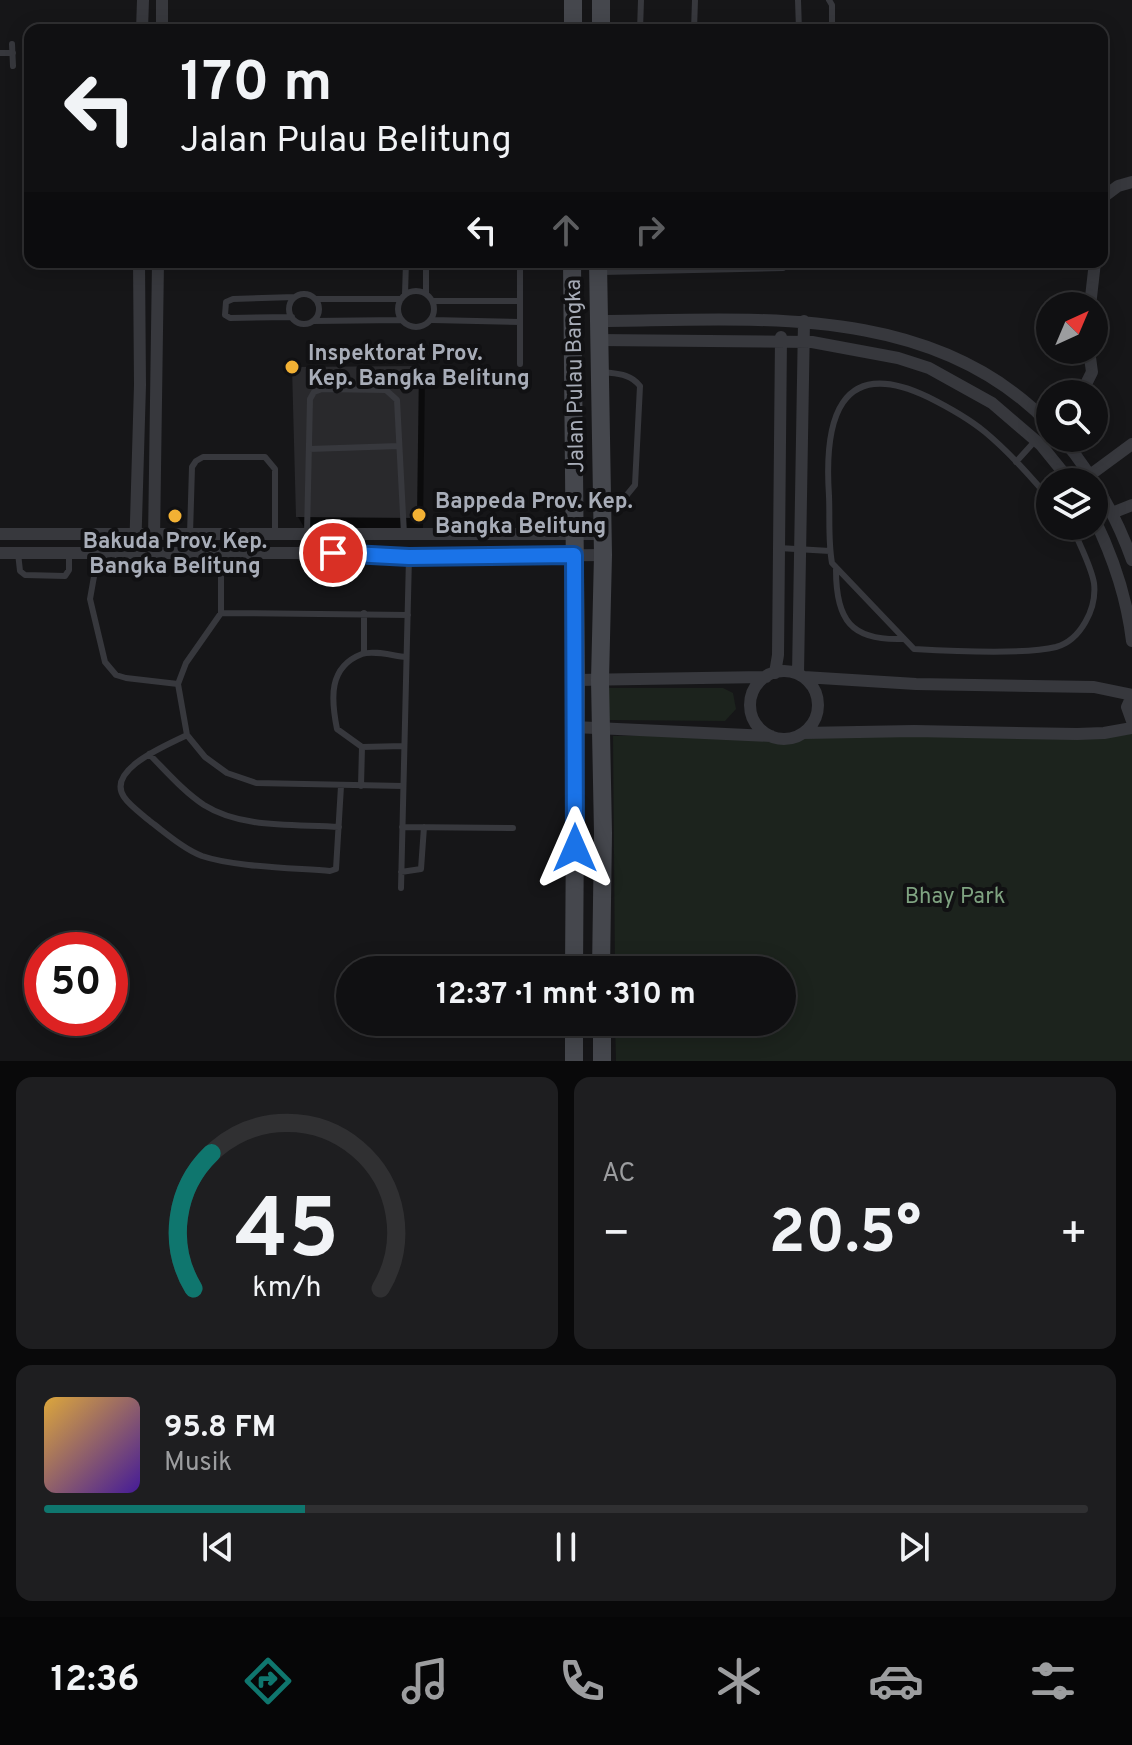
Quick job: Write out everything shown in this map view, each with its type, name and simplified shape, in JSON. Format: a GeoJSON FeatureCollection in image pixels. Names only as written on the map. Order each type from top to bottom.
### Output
{"type":"FeatureCollection","features":[{"type":"Feature","properties":{"kind":"main road"},"geometry":{"type":"LineString","coordinates":[[573,0],[573,24]]}},
{"type":"Feature","properties":{"kind":"main road"},"geometry":{"type":"LineString","coordinates":[[600,0],[601,24]]}},
{"type":"Feature","properties":{"kind":"main road","name":"Jalan Pulau Bangka"},"geometry":{"type":"LineString","coordinates":[[572,268],[576,680],[574,956]]}},
{"type":"Feature","properties":{"kind":"main road","name":"Jalan Pulau Bangka"},"geometry":{"type":"LineString","coordinates":[[598,268],[603,555],[601,956]]}},
{"type":"Feature","properties":{"kind":"main road"},"geometry":{"type":"LineString","coordinates":[[574,1036],[574,1061]]}},
{"type":"Feature","properties":{"kind":"main road"},"geometry":{"type":"LineString","coordinates":[[602,1036],[602,1061]]}},
{"type":"Feature","properties":{"kind":"street"},"geometry":{"type":"LineString","coordinates":[[142,24],[143,0]]}},
{"type":"Feature","properties":{"kind":"street"},"geometry":{"type":"LineString","coordinates":[[162,0],[162,24]]}},
{"type":"Feature","properties":{"kind":"street"},"geometry":{"type":"LineString","coordinates":[[1108,194],[1118,186],[1132,182]]}},
{"type":"Feature","properties":{"kind":"street"},"geometry":{"type":"LineString","coordinates":[[135,555],[140,385],[139,268]]}},
{"type":"Feature","properties":{"kind":"street"},"geometry":{"type":"LineString","coordinates":[[154,555],[158,268]]}},
{"type":"Feature","properties":{"kind":"street"},"geometry":{"type":"LineString","coordinates":[[1092,292],[1094,268]]}},
{"type":"Feature","properties":{"kind":"street"},"geometry":{"type":"LineString","coordinates":[[598,331],[781,321],[879,331],[948,355],[979,370],[1012,391],[1036,412]]}},
{"type":"Feature","properties":{"kind":"street"},"geometry":{"type":"LineString","coordinates":[[771,736],[756,723],[751,711],[753,692],[770,675],[778,655],[781,321]]}},
{"type":"Feature","properties":{"kind":"street"},"geometry":{"type":"LineString","coordinates":[[803,733],[812,724],[818,706],[813,687],[801,676],[804,321]]}},
{"type":"Feature","properties":{"kind":"street"},"geometry":{"type":"LineString","coordinates":[[598,331],[803,342],[857,348],[929,368],[992,403],[1035,440],[1059,468]]}},
{"type":"Feature","properties":{"kind":"street"},"geometry":{"type":"LineString","coordinates":[[1100,468],[1131,445]]}},
{"type":"Feature","properties":{"kind":"street"},"geometry":{"type":"LineString","coordinates":[[1073,452],[1085,468]]}},
{"type":"Feature","properties":{"kind":"street"},"geometry":{"type":"LineString","coordinates":[[1112,513],[1132,505]]}},
{"type":"Feature","properties":{"kind":"street"},"geometry":{"type":"LineString","coordinates":[[1108,506],[1132,560]]}},
{"type":"Feature","properties":{"kind":"street"},"geometry":{"type":"LineString","coordinates":[[0,534],[602,534]]}},
{"type":"Feature","properties":{"kind":"street"},"geometry":{"type":"LineString","coordinates":[[1105,540],[1119,580],[1132,641]]}},
{"type":"Feature","properties":{"kind":"street"},"geometry":{"type":"LineString","coordinates":[[0,553],[333,553],[409,557],[603,555]]}},
{"type":"Feature","properties":{"kind":"street"},"geometry":{"type":"LineString","coordinates":[[576,680],[770,675],[785,671],[801,676],[916,684],[1094,687],[1132,695],[1127,711],[1132,721]]}},
{"type":"Feature","properties":{"kind":"street"},"geometry":{"type":"LineString","coordinates":[[574,727],[791,738],[803,733],[914,731],[1077,734],[1132,728]]}},
{"type":"Feature","properties":{"kind":"lane"},"geometry":{"type":"LineString","coordinates":[[640,24],[641,0]]}},
{"type":"Feature","properties":{"kind":"lane"},"geometry":{"type":"LineString","coordinates":[[694,24],[695,0]]}},
{"type":"Feature","properties":{"kind":"lane"},"geometry":{"type":"LineString","coordinates":[[798,0],[799,24]]}},
{"type":"Feature","properties":{"kind":"lane"},"geometry":{"type":"LineString","coordinates":[[829,0],[832,24]]}},
{"type":"Feature","properties":{"kind":"lane"},"geometry":{"type":"LineString","coordinates":[[12,44],[13,66]]}},
{"type":"Feature","properties":{"kind":"lane"},"geometry":{"type":"LineString","coordinates":[[0,53],[13,53]]}},
{"type":"Feature","properties":{"kind":"lane"},"geometry":{"type":"LineString","coordinates":[[401,320],[398,313],[405,268]]}},
{"type":"Feature","properties":{"kind":"lane"},"geometry":{"type":"LineString","coordinates":[[426,268],[426,294]]}},
{"type":"Feature","properties":{"kind":"lane"},"geometry":{"type":"LineString","coordinates":[[520,268],[520,364]]}},
{"type":"Feature","properties":{"kind":"lane"},"geometry":{"type":"LineString","coordinates":[[608,268],[638,271],[783,268]]}},
{"type":"Feature","properties":{"kind":"lane"},"geometry":{"type":"LineString","coordinates":[[292,317],[230,318],[225,315],[224,308],[226,302],[233,299],[306,294],[315,299],[403,297],[419,291],[433,301],[435,313],[427,325],[413,327],[401,320],[312,321],[301,324],[292,317],[289,306],[295,297]]}},
{"type":"Feature","properties":{"kind":"lane"},"geometry":{"type":"LineString","coordinates":[[312,321],[319,312],[315,299]]}},
{"type":"Feature","properties":{"kind":"lane"},"geometry":{"type":"LineString","coordinates":[[433,301],[520,301]]}},
{"type":"Feature","properties":{"kind":"lane"},"geometry":{"type":"LineString","coordinates":[[432,320],[520,322]]}},
{"type":"Feature","properties":{"kind":"lane"},"geometry":{"type":"LineString","coordinates":[[598,372],[628,376],[640,386],[635,485],[626,496],[602,499]]}},
{"type":"Feature","properties":{"kind":"lane"},"geometry":{"type":"LineString","coordinates":[[903,639],[867,637],[853,627],[840,605],[836,570],[830,551],[827,476],[830,430],[839,409],[853,391],[866,383],[884,382],[908,388],[945,405],[984,432],[1036,484]]}},
{"type":"Feature","properties":{"kind":"lane"},"geometry":{"type":"LineString","coordinates":[[307,533],[310,399],[314,392],[322,389],[386,390],[397,400],[404,534]]}},
{"type":"Feature","properties":{"kind":"lane"},"geometry":{"type":"LineString","coordinates":[[1016,462],[1035,440]]}},
{"type":"Feature","properties":{"kind":"lane"},"geometry":{"type":"LineString","coordinates":[[309,449],[399,446]]}},
{"type":"Feature","properties":{"kind":"lane"},"geometry":{"type":"LineString","coordinates":[[190,534],[192,467],[203,457],[265,457],[271,462],[275,469],[275,533]]}},
{"type":"Feature","properties":{"kind":"lane"},"geometry":{"type":"LineString","coordinates":[[836,570],[914,649],[1016,650],[1056,647],[1070,640],[1089,616],[1094,600],[1094,581],[1078,540]]}},
{"type":"Feature","properties":{"kind":"lane"},"geometry":{"type":"LineString","coordinates":[[779,548],[830,551]]}},
{"type":"Feature","properties":{"kind":"lane"},"geometry":{"type":"LineString","coordinates":[[18,553],[20,571],[25,575],[65,576],[69,570],[69,554]]}},
{"type":"Feature","properties":{"kind":"lane"},"geometry":{"type":"LineString","coordinates":[[98,554],[90,599],[105,662],[110,669],[126,678],[178,684]]}},
{"type":"Feature","properties":{"kind":"lane"},"geometry":{"type":"LineString","coordinates":[[221,555],[221,613],[195,648],[178,684],[187,735],[205,757],[227,773],[256,783],[403,786]]}},
{"type":"Feature","properties":{"kind":"lane"},"geometry":{"type":"LineString","coordinates":[[401,888],[409,557]]}},
{"type":"Feature","properties":{"kind":"lane"},"geometry":{"type":"LineString","coordinates":[[221,613],[408,615]]}},
{"type":"Feature","properties":{"kind":"lane"},"geometry":{"type":"LineString","coordinates":[[364,613],[364,653]]}},
{"type":"Feature","properties":{"kind":"lane"},"geometry":{"type":"LineString","coordinates":[[404,746],[362,747],[337,729],[332,704],[339,669],[364,653],[406,657]]}},
{"type":"Feature","properties":{"kind":"lane"},"geometry":{"type":"LineString","coordinates":[[187,735],[129,768],[121,787],[123,796],[172,838],[202,855],[330,871],[336,869],[341,786]]}},
{"type":"Feature","properties":{"kind":"lane"},"geometry":{"type":"LineString","coordinates":[[361,786],[362,747]]}},
{"type":"Feature","properties":{"kind":"lane"},"geometry":{"type":"LineString","coordinates":[[149,754],[187,793],[207,807],[233,818],[339,827]]}},
{"type":"Feature","properties":{"kind":"lane"},"geometry":{"type":"LineString","coordinates":[[402,827],[513,828]]}},
{"type":"Feature","properties":{"kind":"lane"},"geometry":{"type":"LineString","coordinates":[[401,872],[421,869],[424,827]]}},
{"type":"Feature","properties":{"kind":"green space"},"geometry":{"type":"Polygon","coordinates":[[[609,688],[723,688],[733,693],[736,709],[725,721],[609,720],[609,688]]]}},
{"type":"Feature","properties":{"kind":"green space","name":"Bhay Park"},"geometry":{"type":"Polygon","coordinates":[[[1132,730],[1132,1061],[616,1061],[615,1036],[796,1036],[796,956],[615,956],[613,736],[1132,730]]]}},
{"type":"Feature","properties":{"kind":"building"},"geometry":{"type":"Polygon","coordinates":[[[419,366],[417,518],[296,517],[292,367],[419,366]]]}},
{"type":"Feature","properties":{"kind":"place","name":"Inspektorat Prov. Kep. Bangka Belitung"},"geometry":{"type":"Point","coordinates":[292,367]}},
{"type":"Feature","properties":{"kind":"place","name":"Bappeda Prov. Kep. Bangka Belitung"},"geometry":{"type":"Point","coordinates":[419,515]}},
{"type":"Feature","properties":{"kind":"place","name":"Bakuda Prov. Kep. Bangka Belitung"},"geometry":{"type":"Point","coordinates":[175,516]}},
{"type":"Feature","properties":{"kind":"route"},"geometry":{"type":"LineString","coordinates":[[333,553],[409,557],[574,555],[575,848]]}}]}
